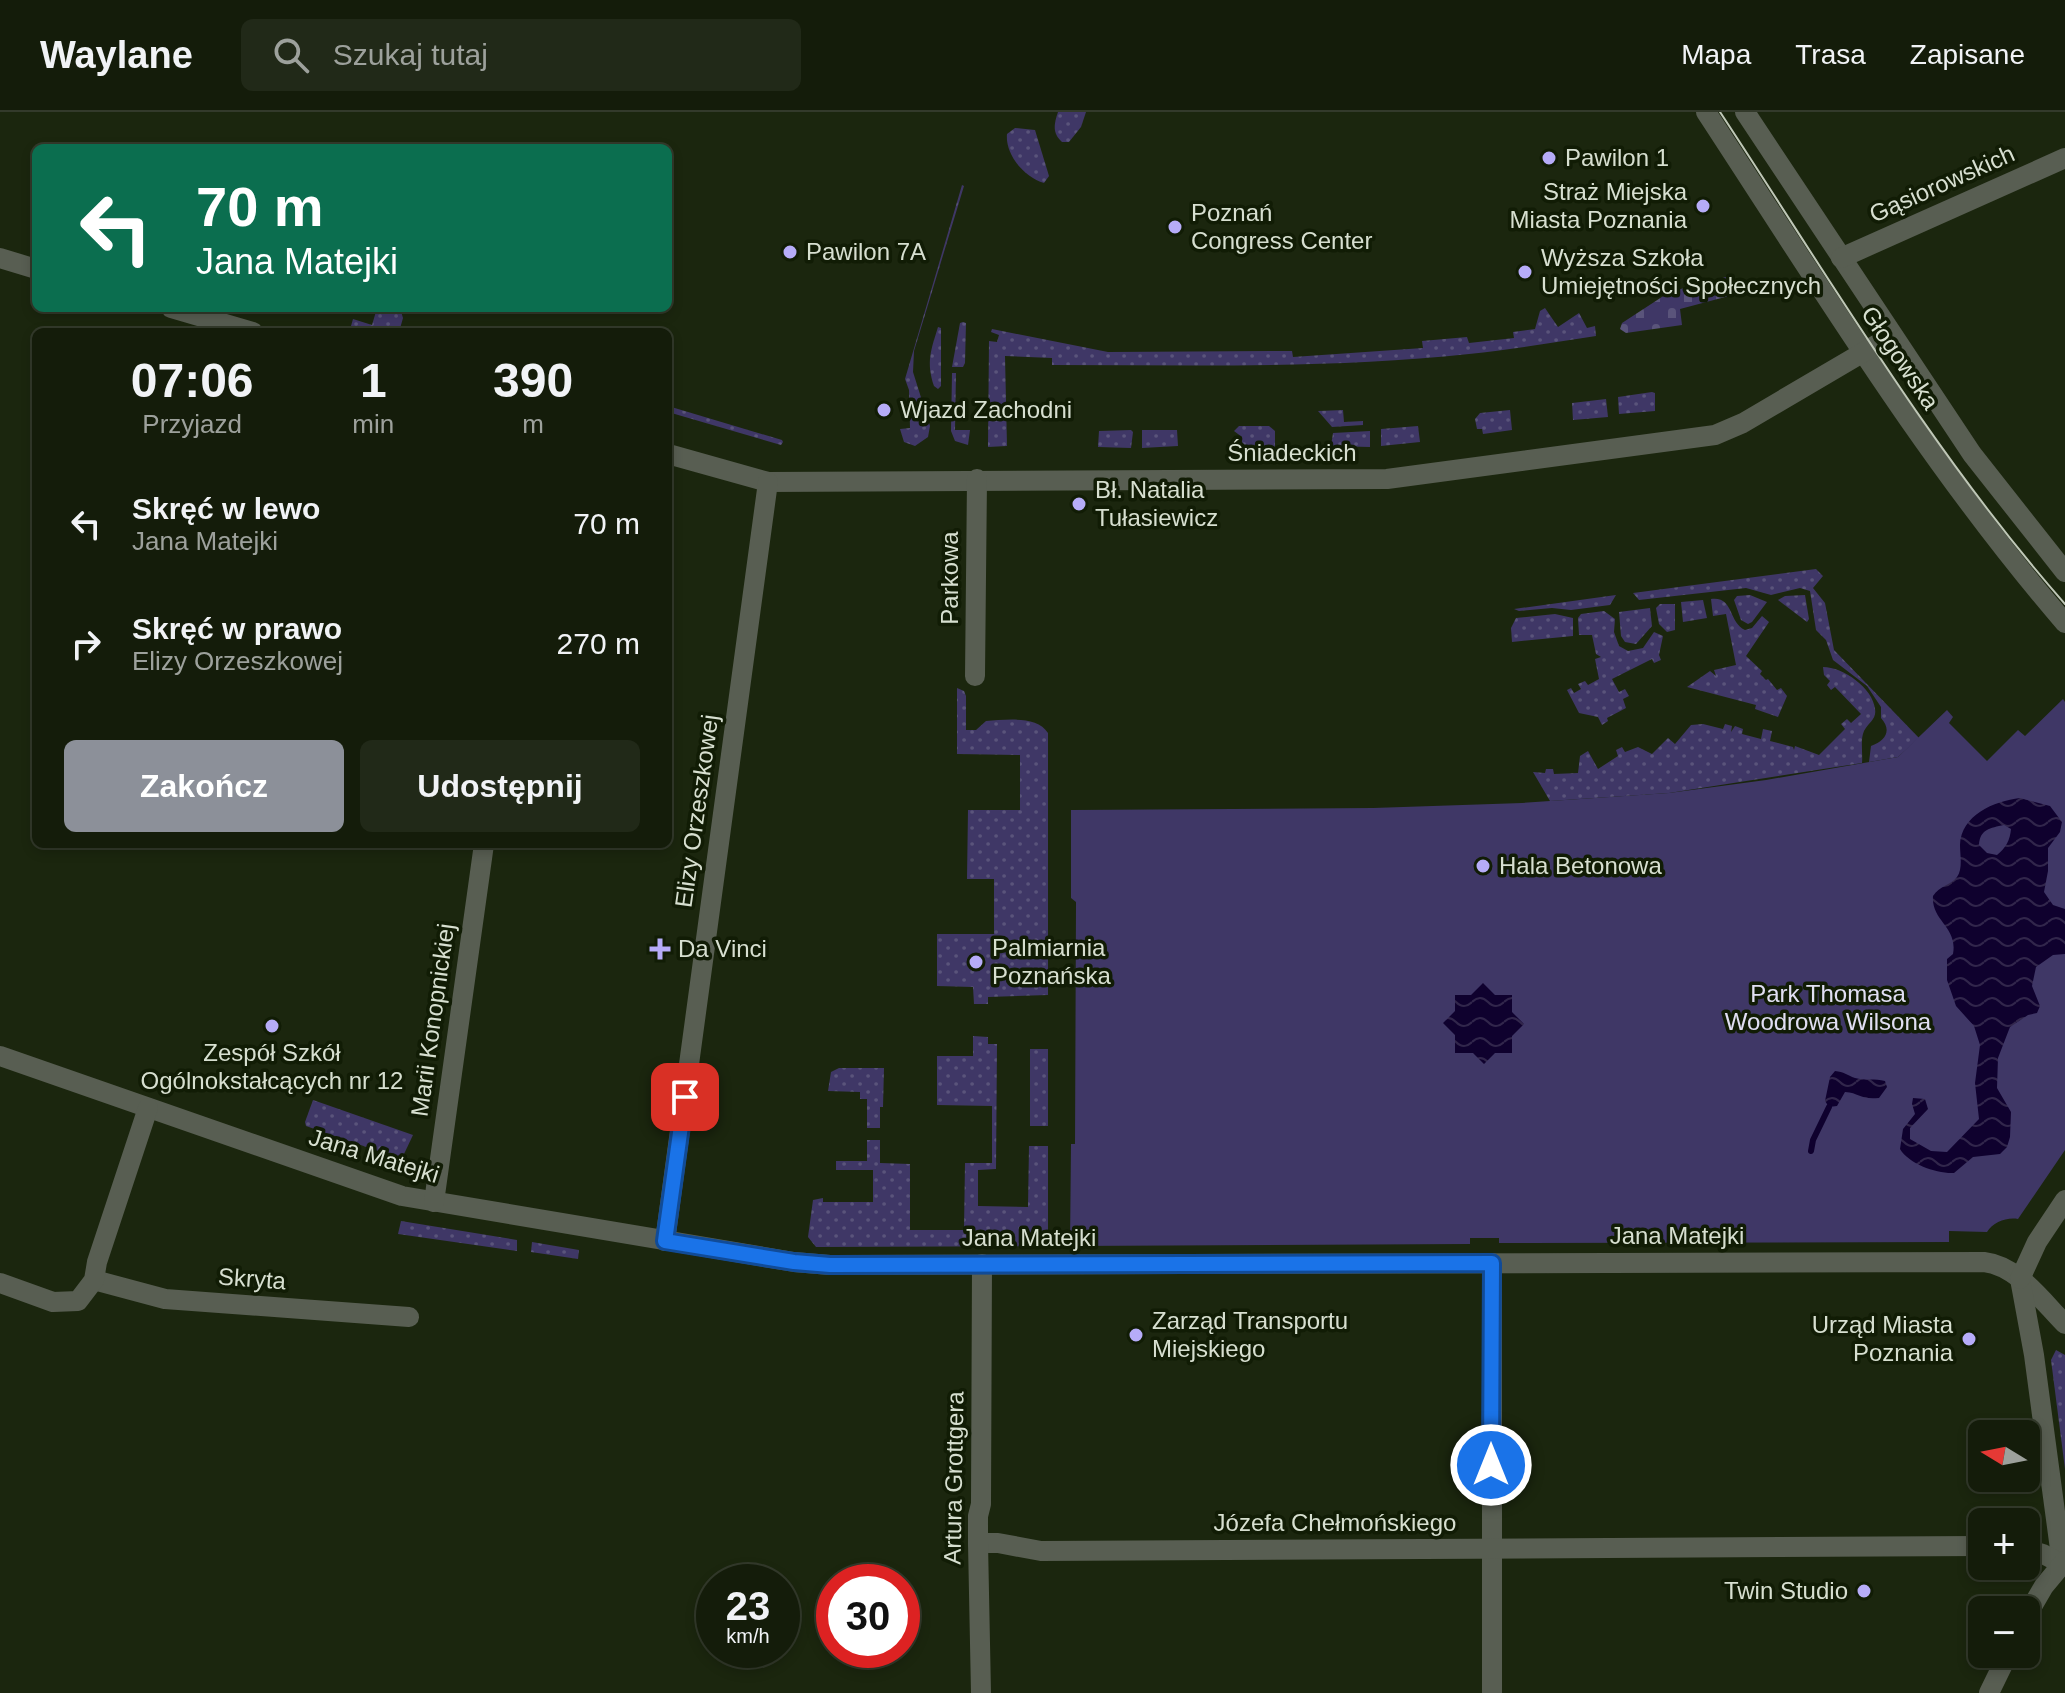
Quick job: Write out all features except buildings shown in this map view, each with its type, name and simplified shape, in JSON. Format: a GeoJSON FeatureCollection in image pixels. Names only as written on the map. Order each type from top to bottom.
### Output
{"type":"FeatureCollection","features":[{"type":"Feature","properties":{"kind":"street","name":"Głogowska"},"geometry":{"type":"LineString","coordinates":[[1706,112],[1864,354],[1985,526],[2065,623]]}},
{"type":"Feature","properties":{"kind":"street","name":"Głogowska"},"geometry":{"type":"LineString","coordinates":[[1745,112],[1972,454],[2065,572]]}},
{"type":"Feature","properties":{"kind":"street","name":"Gąsiorowskich"},"geometry":{"type":"LineString","coordinates":[[1841,258],[2065,158]]}},
{"type":"Feature","properties":{"kind":"street"},"geometry":{"type":"LineString","coordinates":[[0,258],[32,268]]}},
{"type":"Feature","properties":{"kind":"street"},"geometry":{"type":"LineString","coordinates":[[185,312],[239,328]]}},
{"type":"Feature","properties":{"kind":"street","name":"Śniadeckich"},"geometry":{"type":"LineString","coordinates":[[672,455],[768,482],[1387,479],[1715,435],[1743,423],[1891,336]]}},
{"type":"Feature","properties":{"kind":"street","name":"Parkowa"},"geometry":{"type":"LineString","coordinates":[[975,676],[977,479]]}},
{"type":"Feature","properties":{"kind":"street","name":"Elizy Orzeszkowej"},"geometry":{"type":"LineString","coordinates":[[665,1241],[768,482]]}},
{"type":"Feature","properties":{"kind":"street","name":"Marii Konopnickiej"},"geometry":{"type":"LineString","coordinates":[[434,1202],[483,848]]}},
{"type":"Feature","properties":{"kind":"street","name":"Jana Matejki"},"geometry":{"type":"LineString","coordinates":[[0,1056],[392,1193],[794,1262],[1984,1262],[2002,1266],[2020,1279],[2065,1324]]}},
{"type":"Feature","properties":{"kind":"street"},"geometry":{"type":"LineString","coordinates":[[0,1283],[53,1302],[78,1301],[94,1280],[97,1262],[148,1108]]}},
{"type":"Feature","properties":{"kind":"street"},"geometry":{"type":"LineString","coordinates":[[2038,1596],[2064,1562],[2020,1279],[2037,1242],[2065,1200]]}},
{"type":"Feature","properties":{"kind":"street"},"geometry":{"type":"LineString","coordinates":[[1984,1262],[2010,1255],[2037,1242]]}},
{"type":"Feature","properties":{"kind":"street"},"geometry":{"type":"LineString","coordinates":[[1492,1263],[1492,1693]]}},
{"type":"Feature","properties":{"kind":"street","name":"Artura Grottgera"},"geometry":{"type":"LineString","coordinates":[[981,1693],[978,1543],[981,1504],[982,1264]]}},
{"type":"Feature","properties":{"kind":"street","name":"Skryta"},"geometry":{"type":"LineString","coordinates":[[94,1280],[165,1299],[409,1317]]}},
{"type":"Feature","properties":{"kind":"street","name":"Józefa Chełmońskiego"},"geometry":{"type":"LineString","coordinates":[[978,1543],[998,1543],[1041,1551],[1968,1546]]}},
{"type":"Feature","properties":{"kind":"street"},"geometry":{"type":"LineString","coordinates":[[2040,1553],[2064,1562]]}},
{"type":"Feature","properties":{"kind":"street"},"geometry":{"type":"LineString","coordinates":[[1989,1693],[2001,1668]]}},
{"type":"Feature","properties":{"kind":"green space"},"geometry":{"type":"Polygon","coordinates":[[[1058,112],[1086,112],[1081,127],[1069,142],[1062,142],[1055,132],[1058,112]]]}},
{"type":"Feature","properties":{"kind":"green space"},"geometry":{"type":"Polygon","coordinates":[[[1015,128],[1035,130],[1049,176],[1044,183],[1023,171],[1009,150],[1007,134],[1015,128]]]}},
{"type":"Feature","properties":{"kind":"green space"},"geometry":{"type":"Polygon","coordinates":[[[962,185],[914,351],[913,372],[930,426],[928,437],[915,446],[904,442],[900,429],[910,428],[909,390],[905,379],[962,185]]]}},
{"type":"Feature","properties":{"kind":"green space"},"geometry":{"type":"Polygon","coordinates":[[[1729,276],[1744,292],[1680,309],[1682,325],[1626,333],[1620,329],[1622,323],[1668,293],[1703,282],[1709,297],[1723,293],[1719,279],[1729,276]]]}},
{"type":"Feature","properties":{"kind":"green space"},"geometry":{"type":"Polygon","coordinates":[[[1545,308],[1558,327],[1579,313],[1587,328],[1595,326],[1596,336],[1469,354],[1313,364],[1052,365],[1052,358],[1005,356],[1007,446],[988,447],[989,341],[997,342],[999,335],[991,332],[992,329],[1108,352],[1292,351],[1293,357],[1423,348],[1422,341],[1467,337],[1469,343],[1514,338],[1513,332],[1535,329],[1540,311],[1545,308]]]}},
{"type":"Feature","properties":{"kind":"green space"},"geometry":{"type":"Polygon","coordinates":[[[376,312],[401,312],[400,328],[351,326],[353,319],[372,325],[376,312]]]}},
{"type":"Feature","properties":{"kind":"green space"},"geometry":{"type":"Polygon","coordinates":[[[960,323],[966,323],[965,363],[963,367],[952,367],[960,323]]]}},
{"type":"Feature","properties":{"kind":"green space"},"geometry":{"type":"Polygon","coordinates":[[[938,327],[941,328],[941,386],[938,389],[934,386],[930,363],[938,327]]]}},
{"type":"Feature","properties":{"kind":"green space"},"geometry":{"type":"Polygon","coordinates":[[[952,373],[956,373],[955,430],[970,430],[968,445],[955,441],[951,431],[952,373]]]}},
{"type":"Feature","properties":{"kind":"green space"},"geometry":{"type":"Polygon","coordinates":[[[1655,393],[1655,411],[1619,414],[1618,397],[1655,393]]]}},
{"type":"Feature","properties":{"kind":"green space"},"geometry":{"type":"Polygon","coordinates":[[[1606,399],[1608,417],[1573,420],[1572,403],[1606,399]]]}},
{"type":"Feature","properties":{"kind":"green space"},"geometry":{"type":"Polygon","coordinates":[[[672,407],[782,440],[781,445],[672,413],[672,407]]]}},
{"type":"Feature","properties":{"kind":"green space"},"geometry":{"type":"Polygon","coordinates":[[[1343,410],[1344,422],[1363,421],[1363,425],[1332,427],[1318,411],[1343,410]]]}},
{"type":"Feature","properties":{"kind":"green space"},"geometry":{"type":"Polygon","coordinates":[[[1510,410],[1512,430],[1483,434],[1482,429],[1477,429],[1475,419],[1480,413],[1510,410]]]}},
{"type":"Feature","properties":{"kind":"green space"},"geometry":{"type":"Polygon","coordinates":[[[1239,426],[1269,426],[1275,431],[1275,448],[1242,448],[1242,437],[1234,431],[1239,426]]]}},
{"type":"Feature","properties":{"kind":"green space"},"geometry":{"type":"Polygon","coordinates":[[[1418,426],[1420,442],[1381,446],[1381,429],[1418,426]]]}},
{"type":"Feature","properties":{"kind":"green space"},"geometry":{"type":"Polygon","coordinates":[[[1131,430],[1131,448],[1098,447],[1099,431],[1131,430]]]}},
{"type":"Feature","properties":{"kind":"green space"},"geometry":{"type":"Polygon","coordinates":[[[1142,430],[1177,430],[1178,446],[1142,448],[1142,430]]]}},
{"type":"Feature","properties":{"kind":"green space"},"geometry":{"type":"Polygon","coordinates":[[[1370,431],[1370,447],[1331,446],[1333,433],[1370,431]]]}},
{"type":"Feature","properties":{"kind":"green space"},"geometry":{"type":"Polygon","coordinates":[[[1816,569],[1823,576],[1813,588],[1825,603],[1834,650],[1919,738],[1898,757],[1869,762],[1871,746],[1884,738],[1887,731],[1881,718],[1881,707],[1867,686],[1833,660],[1826,640],[1816,630],[1810,591],[1800,588],[1771,595],[1746,588],[1639,600],[1633,593],[1816,569]]]}},
{"type":"Feature","properties":{"kind":"green space"},"geometry":{"type":"Polygon","coordinates":[[[1616,595],[1610,605],[1571,610],[1514,609],[1616,595]]]}},
{"type":"Feature","properties":{"kind":"green space"},"geometry":{"type":"Polygon","coordinates":[[[1750,595],[1767,602],[1748,624],[1741,620],[1734,600],[1737,596],[1750,595]]]}},
{"type":"Feature","properties":{"kind":"green space"},"geometry":{"type":"Polygon","coordinates":[[[1805,595],[1807,622],[1778,600],[1785,596],[1805,595]]]}},
{"type":"Feature","properties":{"kind":"green space"},"geometry":{"type":"Polygon","coordinates":[[[1711,599],[1724,601],[1745,630],[1752,628],[1762,616],[1769,622],[1746,656],[1762,671],[1760,674],[1766,680],[1777,690],[1781,688],[1787,696],[1778,717],[1755,709],[1756,705],[1687,687],[1710,671],[1716,676],[1714,670],[1736,665],[1726,614],[1713,616],[1711,599]]]}},
{"type":"Feature","properties":{"kind":"green space"},"geometry":{"type":"Polygon","coordinates":[[[1703,600],[1707,618],[1683,622],[1681,602],[1703,600]]]}},
{"type":"Feature","properties":{"kind":"green space"},"geometry":{"type":"Polygon","coordinates":[[[1660,604],[1675,604],[1675,630],[1667,632],[1659,624],[1656,608],[1660,604]]]}},
{"type":"Feature","properties":{"kind":"green space"},"geometry":{"type":"Polygon","coordinates":[[[1650,608],[1652,626],[1636,644],[1625,642],[1621,636],[1619,612],[1650,608]]]}},
{"type":"Feature","properties":{"kind":"green space"},"geometry":{"type":"Polygon","coordinates":[[[1604,611],[1615,619],[1614,632],[1619,646],[1628,651],[1643,648],[1654,632],[1663,636],[1659,655],[1661,660],[1654,663],[1652,659],[1612,679],[1619,692],[1625,689],[1629,696],[1623,699],[1626,708],[1607,718],[1608,721],[1602,725],[1598,717],[1579,713],[1567,690],[1571,688],[1574,693],[1581,689],[1578,684],[1585,681],[1588,685],[1599,679],[1595,659],[1601,657],[1596,654],[1592,635],[1579,635],[1578,618],[1581,614],[1604,611]]]}},
{"type":"Feature","properties":{"kind":"green space"},"geometry":{"type":"Polygon","coordinates":[[[1555,614],[1573,618],[1573,636],[1512,642],[1511,628],[1516,618],[1555,614]]]}},
{"type":"Feature","properties":{"kind":"green space"},"geometry":{"type":"Polygon","coordinates":[[[1823,667],[1856,680],[1873,701],[1875,712],[1863,735],[1862,763],[1669,793],[1550,801],[1533,772],[1545,773],[1546,769],[1553,769],[1554,774],[1578,773],[1580,756],[1588,751],[1598,769],[1618,756],[1616,750],[1622,747],[1625,752],[1638,747],[1652,754],[1668,738],[1675,744],[1691,725],[1703,724],[1723,729],[1725,724],[1732,726],[1731,732],[1735,726],[1743,729],[1742,734],[1761,739],[1763,729],[1772,731],[1770,741],[1819,755],[1845,729],[1841,724],[1847,719],[1851,723],[1861,714],[1835,687],[1831,690],[1823,667]]]}},
{"type":"Feature","properties":{"kind":"green space"},"geometry":{"type":"Polygon","coordinates":[[[957,688],[964,691],[966,696],[966,730],[976,730],[986,721],[1020,720],[1036,723],[1048,733],[1048,995],[988,997],[988,1004],[974,1004],[973,987],[937,986],[937,934],[994,934],[994,879],[967,879],[968,810],[1020,810],[1020,755],[957,754],[957,688]]]}},
{"type":"Feature","properties":{"kind":"green space","name":"Park Thomasa Woodrowa Wilsona"},"geometry":{"type":"Polygon","coordinates":[[[2063,699],[2065,1150],[2018,1219],[2001,1221],[1987,1232],[1949,1231],[1949,1242],[1499,1243],[1499,1238],[1470,1238],[1470,1244],[1070,1246],[1071,1144],[1075,1144],[1076,902],[1071,898],[1071,810],[1373,808],[1522,803],[1669,793],[1898,757],[1947,710],[1953,717],[1949,723],[1987,761],[2018,730],[2025,736],[2063,699]]]}},
{"type":"Feature","properties":{"kind":"green space"},"geometry":{"type":"Polygon","coordinates":[[[973,1036],[988,1037],[988,1044],[997,1044],[996,1169],[978,1170],[978,1206],[1028,1207],[1029,1146],[1048,1146],[1048,1246],[816,1247],[808,1237],[813,1200],[873,1202],[873,1170],[836,1170],[836,1161],[867,1161],[867,1140],[880,1140],[880,1163],[910,1164],[910,1230],[964,1230],[965,1163],[992,1163],[992,1106],[937,1105],[937,1056],[973,1056],[973,1036]]]}},
{"type":"Feature","properties":{"kind":"green space"},"geometry":{"type":"Polygon","coordinates":[[[1030,1049],[1048,1049],[1048,1126],[1030,1126],[1030,1049]]]}},
{"type":"Feature","properties":{"kind":"green space"},"geometry":{"type":"Polygon","coordinates":[[[839,1068],[884,1068],[880,1128],[867,1128],[867,1099],[860,1099],[860,1092],[828,1091],[831,1072],[839,1068]]]}},
{"type":"Feature","properties":{"kind":"green space"},"geometry":{"type":"Polygon","coordinates":[[[313,1100],[413,1135],[404,1154],[398,1158],[306,1126],[313,1100]]]}},
{"type":"Feature","properties":{"kind":"green space"},"geometry":{"type":"Polygon","coordinates":[[[401,1221],[517,1240],[517,1251],[398,1234],[401,1221]]]}},
{"type":"Feature","properties":{"kind":"green space"},"geometry":{"type":"Polygon","coordinates":[[[532,1242],[579,1250],[578,1259],[531,1252],[532,1242]]]}},
{"type":"Feature","properties":{"kind":"green space"},"geometry":{"type":"Polygon","coordinates":[[[2056,1350],[2065,1355],[2065,1469],[2051,1360],[2056,1350]]]}},
{"type":"Feature","properties":{"kind":"water"},"geometry":{"type":"Polygon","coordinates":[[[2020,798],[2050,806],[2062,822],[2060,832],[2048,848],[2044,892],[2053,905],[2065,909],[2065,954],[2053,955],[2036,967],[2032,986],[2040,1006],[2037,1013],[2010,1027],[1998,1058],[1997,1088],[2011,1112],[2007,1147],[2000,1154],[1973,1157],[1954,1173],[1940,1172],[1924,1167],[1904,1154],[1900,1149],[1903,1129],[1915,1114],[1913,1098],[1925,1099],[1928,1109],[1910,1128],[1910,1139],[1931,1151],[1947,1152],[1979,1119],[1975,1083],[1980,1045],[1974,1026],[1956,1006],[1947,980],[1947,959],[1953,954],[1952,937],[1936,912],[1933,896],[1959,874],[1960,845],[1966,825],[1981,811],[2020,798]],[[2004,825],[1987,830],[1981,836],[1979,845],[1987,853],[1997,855],[2007,844],[2011,829],[2004,825]]]}},
{"type":"Feature","properties":{"kind":"water"},"geometry":{"type":"Polygon","coordinates":[[[1483,983],[1495,995],[1512,995],[1512,1012],[1524,1024],[1512,1036],[1512,1053],[1495,1053],[1484,1064],[1473,1053],[1455,1053],[1455,1035],[1443,1023],[1455,1011],[1455,995],[1471,995],[1483,983]]]}},
{"type":"Feature","properties":{"kind":"water"},"geometry":{"type":"Polygon","coordinates":[[[1835,1071],[1859,1079],[1885,1081],[1887,1087],[1879,1098],[1845,1092],[1837,1106],[1829,1107],[1825,1101],[1830,1077],[1835,1071]]]}},
{"type":"Feature","properties":{"kind":"waterway"},"geometry":{"type":"LineString","coordinates":[[1811,1151],[1829,1107]]}},
{"type":"Feature","properties":{"kind":"tram line"},"geometry":{"type":"LineString","coordinates":[[1720,112],[1927,426],[2017,547],[2065,604]]}},
{"type":"Feature","properties":{"kind":"place","name":"Pawilon 1"},"geometry":{"type":"Point","coordinates":[1549,158]}},
{"type":"Feature","properties":{"kind":"place","name":"Straż Miejska Miasta Poznania"},"geometry":{"type":"Point","coordinates":[1703,206]}},
{"type":"Feature","properties":{"kind":"place","name":"Poznań Congress Center"},"geometry":{"type":"Point","coordinates":[1175,227]}},
{"type":"Feature","properties":{"kind":"place","name":"Pawilon 7A"},"geometry":{"type":"Point","coordinates":[790,252]}},
{"type":"Feature","properties":{"kind":"place","name":"Wyższa Szkoła Umiejętności Społecznych"},"geometry":{"type":"Point","coordinates":[1525,272]}},
{"type":"Feature","properties":{"kind":"place","name":"Wjazd Zachodni"},"geometry":{"type":"Point","coordinates":[884,410]}},
{"type":"Feature","properties":{"kind":"place","name":"Bł. Natalia Tułasiewicz"},"geometry":{"type":"Point","coordinates":[1079,504]}},
{"type":"Feature","properties":{"kind":"place","name":"Hala Betonowa"},"geometry":{"type":"Point","coordinates":[1483,866]}},
{"type":"Feature","properties":{"kind":"place","name":"Da Vinci"},"geometry":{"type":"Point","coordinates":[660,949]}},
{"type":"Feature","properties":{"kind":"place","name":"Palmiarnia Poznańska"},"geometry":{"type":"Point","coordinates":[976,962]}},
{"type":"Feature","properties":{"kind":"place","name":"Zespół Szkół Ogólnokstałcących nr 12"},"geometry":{"type":"Point","coordinates":[272,1026]}},
{"type":"Feature","properties":{"kind":"place","name":"Zarząd Transportu Miejskiego"},"geometry":{"type":"Point","coordinates":[1136,1335]}},
{"type":"Feature","properties":{"kind":"place","name":"Urząd Miasta Poznania"},"geometry":{"type":"Point","coordinates":[1969,1339]}},
{"type":"Feature","properties":{"kind":"place","name":"Twin Studio"},"geometry":{"type":"Point","coordinates":[1864,1591]}},
{"type":"Feature","properties":{"kind":"route"},"geometry":{"type":"LineString","coordinates":[[685,1097],[665,1241],[830,1265],[1492,1263],[1491,1465]]}}]}
